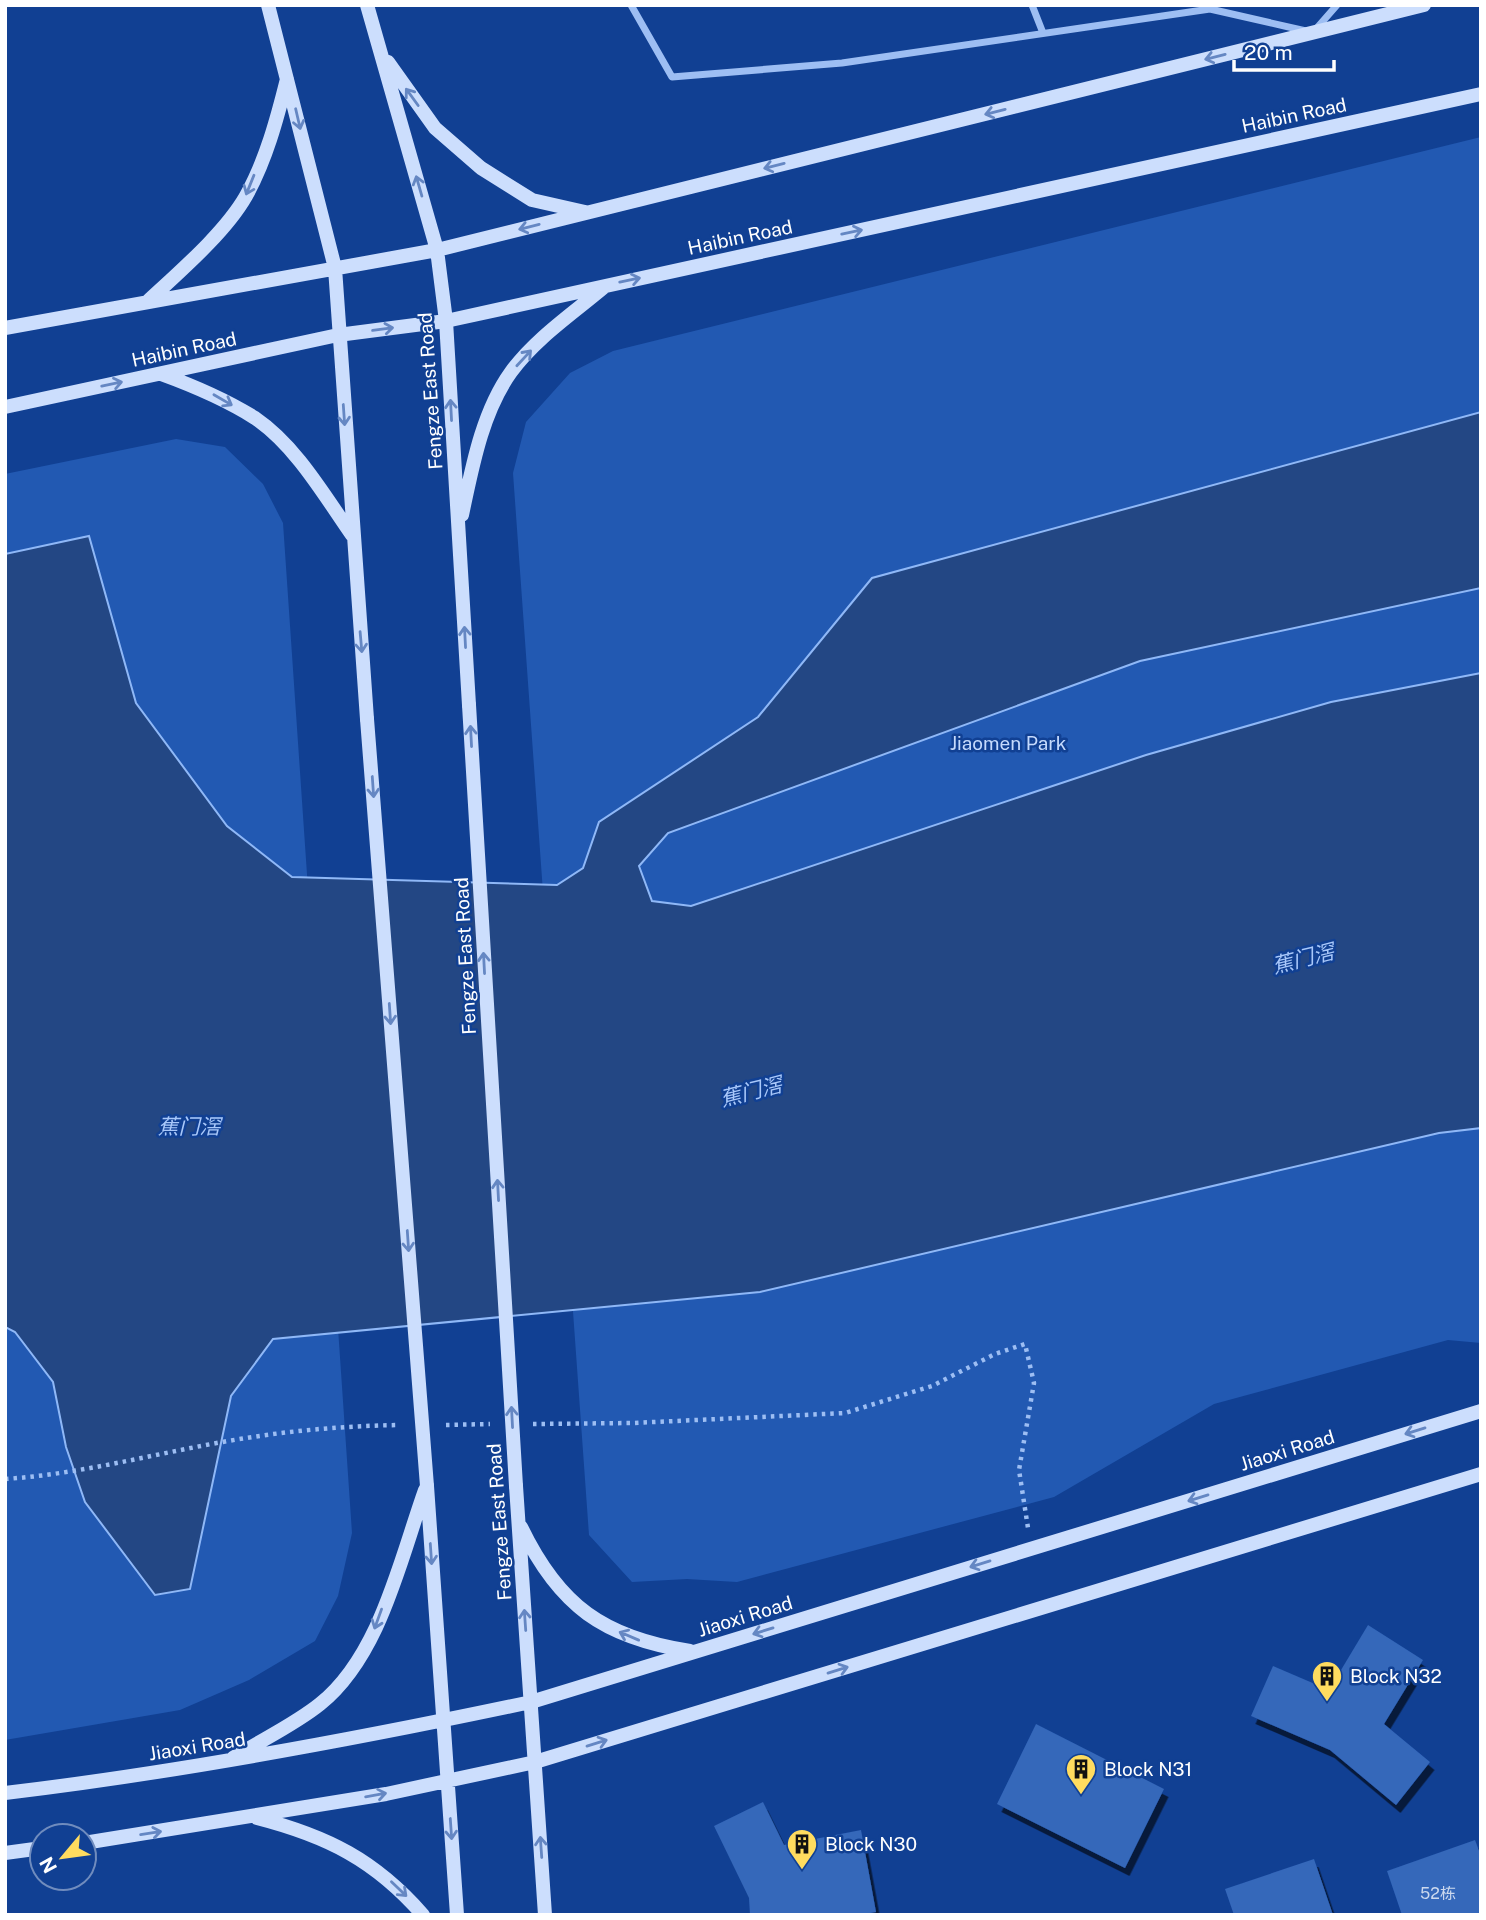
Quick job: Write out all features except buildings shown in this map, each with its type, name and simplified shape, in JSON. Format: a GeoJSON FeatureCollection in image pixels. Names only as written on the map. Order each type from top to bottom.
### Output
{"type":"FeatureCollection","features":[{"type":"Feature","properties":{"kind":"street"},"geometry":{"type":"LineString","coordinates":[[268,5],[288,74],[335,268],[457,1915]]}},
{"type":"Feature","properties":{"kind":"street","name":"Fengze East Road"},"geometry":{"type":"LineString","coordinates":[[367,5],[437,250],[446,321],[518,1521],[545,1915]]}},
{"type":"Feature","properties":{"kind":"street"},"geometry":{"type":"LineString","coordinates":[[631,5],[672,77],[842,63],[1210,9],[1313,33]]}},
{"type":"Feature","properties":{"kind":"street"},"geometry":{"type":"LineString","coordinates":[[1032,5],[1043,33]]}},
{"type":"Feature","properties":{"kind":"street"},"geometry":{"type":"LineString","coordinates":[[1313,33],[1337,5]]}},
{"type":"Feature","properties":{"kind":"street"},"geometry":{"type":"LineString","coordinates":[[11,327],[437,250],[1424,5]]}},
{"type":"Feature","properties":{"kind":"street"},"geometry":{"type":"LineString","coordinates":[[380,52],[435,128],[481,168],[532,200],[586,213]]}},
{"type":"Feature","properties":{"kind":"street"},"geometry":{"type":"LineString","coordinates":[[146,302],[202,250],[246,197],[272,137],[288,74]]}},
{"type":"Feature","properties":{"kind":"street","name":"Haibin Road"},"geometry":{"type":"LineString","coordinates":[[5,407],[338,335],[446,321],[1481,94]]}},
{"type":"Feature","properties":{"kind":"street"},"geometry":{"type":"LineString","coordinates":[[458,534],[477,442],[510,373],[537,344],[606,286]]}},
{"type":"Feature","properties":{"kind":"street"},"geometry":{"type":"LineString","coordinates":[[160,373],[212,393],[257,419],[301,463],[353,537]]}},
{"type":"Feature","properties":{"kind":"street","name":"Jiaoxi Road"},"geometry":{"type":"LineString","coordinates":[[5,1793],[226,1762],[531,1702],[1481,1412]]}},
{"type":"Feature","properties":{"kind":"street"},"geometry":{"type":"LineString","coordinates":[[98,1841],[252,1817],[535,1762],[1481,1474]]}},
{"type":"Feature","properties":{"kind":"street"},"geometry":{"type":"LineString","coordinates":[[226,1762],[320,1704],[348,1677],[369,1644],[427,1486]]}},
{"type":"Feature","properties":{"kind":"street"},"geometry":{"type":"LineString","coordinates":[[518,1521],[538,1563],[568,1598],[606,1626],[649,1644],[695,1651]]}},
{"type":"Feature","properties":{"kind":"street"},"geometry":{"type":"LineString","coordinates":[[252,1817],[305,1830],[355,1854],[398,1886],[423,1915]]}},
{"type":"Feature","properties":{"kind":"street"},"geometry":{"type":"LineString","coordinates":[[5,1853],[28,1850]]}},
{"type":"Feature","properties":{"kind":"path"},"geometry":{"type":"LineString","coordinates":[[526,1424],[633,1423],[845,1413],[932,1386],[995,1354],[1025,1345],[1034,1383],[1019,1470],[1032,1549]]}},
{"type":"Feature","properties":{"kind":"path"},"geometry":{"type":"LineString","coordinates":[[432,1425],[499,1424]]}},
{"type":"Feature","properties":{"kind":"path"},"geometry":{"type":"LineString","coordinates":[[5,1479],[56,1476],[228,1441],[338,1426],[405,1425]]}},
{"type":"Feature","properties":{"kind":"green space","name":"Jiaomen Park"},"geometry":{"type":"Polygon","coordinates":[[[1481,137],[1481,1343],[1448,1340],[1214,1404],[1054,1497],[737,1582],[687,1579],[632,1582],[589,1535],[513,473],[526,422],[570,373],[613,351],[1481,137]]]}},
{"type":"Feature","properties":{"kind":"green space"},"geometry":{"type":"Polygon","coordinates":[[[176,439],[225,447],[263,484],[283,523],[352,1533],[338,1596],[315,1641],[249,1680],[180,1710],[5,1740],[5,474],[176,439]]]}},
{"type":"Feature","properties":{"kind":"water","name":"蕉门滘"},"geometry":{"type":"Polygon","coordinates":[[[1481,412],[1481,588],[1140,661],[668,833],[639,866],[652,901],[691,906],[1146,755],[1331,702],[1481,673],[1481,1128],[1439,1133],[760,1292],[273,1339],[231,1396],[190,1589],[155,1595],[85,1502],[66,1447],[53,1382],[15,1332],[5,1327],[5,554],[89,536],[136,703],[227,826],[292,877],[557,885],[583,868],[599,822],[758,717],[872,578],[1481,412]]]}},
{"type":"Feature","properties":{"kind":"place","name":"Block N32"},"geometry":{"type":"Point","coordinates":[1327,1703]}},
{"type":"Feature","properties":{"kind":"place","name":"Block N31"},"geometry":{"type":"Point","coordinates":[1081,1796]}},
{"type":"Feature","properties":{"kind":"place","name":"Block N30"},"geometry":{"type":"Point","coordinates":[802,1871]}}]}
